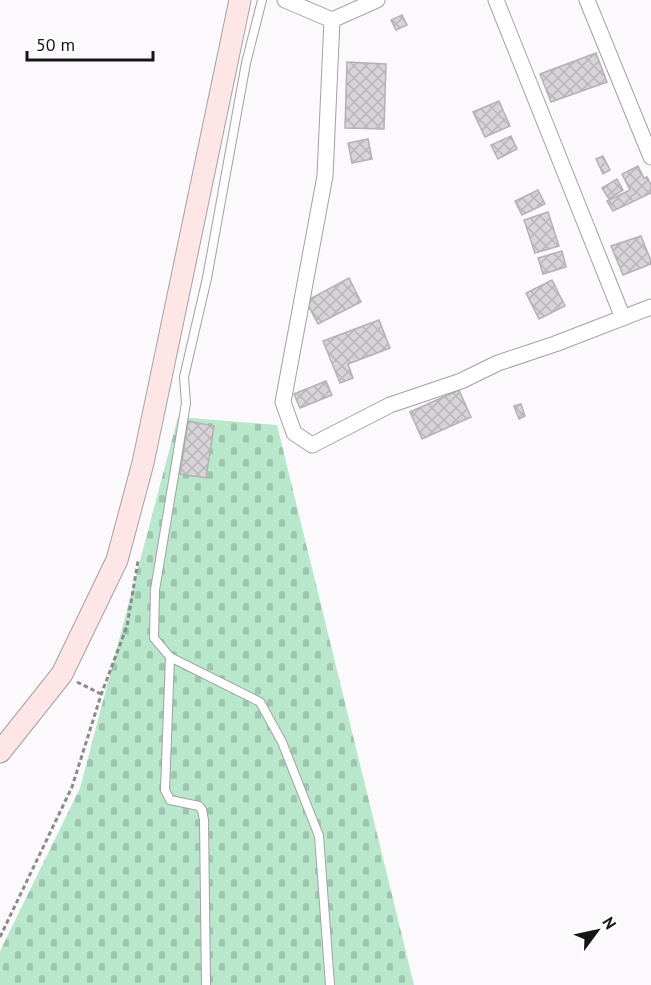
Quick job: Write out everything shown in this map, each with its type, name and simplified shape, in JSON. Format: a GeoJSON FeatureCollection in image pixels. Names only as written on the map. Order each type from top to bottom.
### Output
{"type":"FeatureCollection","features":[{"type":"Feature","properties":{"kind":"main road"},"geometry":{"type":"LineString","coordinates":[[0,752],[62,674],[117,560],[143,463],[240,0]]}},
{"type":"Feature","properties":{"kind":"street"},"geometry":{"type":"LineString","coordinates":[[285,0],[332,20],[377,0]]}},
{"type":"Feature","properties":{"kind":"street"},"geometry":{"type":"LineString","coordinates":[[496,0],[623,318]]}},
{"type":"Feature","properties":{"kind":"street"},"geometry":{"type":"LineString","coordinates":[[587,0],[651,157]]}},
{"type":"Feature","properties":{"kind":"street"},"geometry":{"type":"LineString","coordinates":[[332,20],[325,176],[283,402],[294,434],[312,445],[390,405],[461,381],[498,363],[651,307]]}},
{"type":"Feature","properties":{"kind":"lane"},"geometry":{"type":"LineString","coordinates":[[262,0],[246,63],[207,278],[184,377],[186,403],[155,590],[154,638],[170,657],[261,702],[282,742],[319,836],[330,985]]}},
{"type":"Feature","properties":{"kind":"lane"},"geometry":{"type":"LineString","coordinates":[[170,657],[165,790],[171,800],[199,806],[202,810],[206,985]]}},
{"type":"Feature","properties":{"kind":"path"},"geometry":{"type":"LineString","coordinates":[[0,937],[72,787],[101,694],[127,626],[139,556]]}},
{"type":"Feature","properties":{"kind":"path"},"geometry":{"type":"LineString","coordinates":[[62,674],[101,694]]}},
{"type":"Feature","properties":{"kind":"green space"},"geometry":{"type":"Polygon","coordinates":[[[178,417],[277,425],[414,985],[0,985],[0,951],[80,788],[178,417]]]}},
{"type":"Feature","properties":{"kind":"building"},"geometry":{"type":"Polygon","coordinates":[[[402,15],[407,25],[396,30],[391,20],[402,15]]]}},
{"type":"Feature","properties":{"kind":"building"},"geometry":{"type":"Polygon","coordinates":[[[596,53],[607,82],[551,102],[540,74],[596,53]]]}},
{"type":"Feature","properties":{"kind":"building"},"geometry":{"type":"Polygon","coordinates":[[[347,62],[386,64],[384,129],[345,128],[347,62]]]}},
{"type":"Feature","properties":{"kind":"building"},"geometry":{"type":"Polygon","coordinates":[[[499,101],[510,126],[485,137],[473,112],[499,101]]]}},
{"type":"Feature","properties":{"kind":"building"},"geometry":{"type":"Polygon","coordinates":[[[511,136],[517,149],[498,159],[491,145],[511,136]]]}},
{"type":"Feature","properties":{"kind":"building"},"geometry":{"type":"Polygon","coordinates":[[[368,139],[372,159],[352,163],[348,143],[368,139]]]}},
{"type":"Feature","properties":{"kind":"building"},"geometry":{"type":"Polygon","coordinates":[[[603,156],[610,170],[603,174],[596,159],[603,156]]]}},
{"type":"Feature","properties":{"kind":"building"},"geometry":{"type":"Polygon","coordinates":[[[638,166],[644,178],[647,177],[651,185],[651,193],[613,211],[607,201],[630,190],[622,174],[638,166]]]}},
{"type":"Feature","properties":{"kind":"building"},"geometry":{"type":"Polygon","coordinates":[[[617,179],[623,190],[609,199],[602,188],[617,179]]]}},
{"type":"Feature","properties":{"kind":"building"},"geometry":{"type":"Polygon","coordinates":[[[538,190],[545,204],[522,215],[515,201],[538,190]]]}},
{"type":"Feature","properties":{"kind":"building"},"geometry":{"type":"Polygon","coordinates":[[[548,212],[559,246],[535,253],[524,220],[548,212]]]}},
{"type":"Feature","properties":{"kind":"building"},"geometry":{"type":"Polygon","coordinates":[[[641,236],[651,264],[623,275],[611,246],[641,236]]]}},
{"type":"Feature","properties":{"kind":"building"},"geometry":{"type":"Polygon","coordinates":[[[562,251],[566,267],[543,274],[538,258],[562,251]]]}},
{"type":"Feature","properties":{"kind":"building"},"geometry":{"type":"Polygon","coordinates":[[[349,278],[361,302],[318,324],[306,301],[349,278]]]}},
{"type":"Feature","properties":{"kind":"building"},"geometry":{"type":"Polygon","coordinates":[[[552,280],[565,306],[539,319],[526,293],[552,280]]]}},
{"type":"Feature","properties":{"kind":"building"},"geometry":{"type":"Polygon","coordinates":[[[379,320],[390,348],[348,364],[353,378],[340,383],[323,341],[379,320]]]}},
{"type":"Feature","properties":{"kind":"building"},"geometry":{"type":"Polygon","coordinates":[[[326,381],[332,395],[300,408],[294,394],[326,381]]]}},
{"type":"Feature","properties":{"kind":"building"},"geometry":{"type":"Polygon","coordinates":[[[459,390],[471,417],[422,439],[410,412],[459,390]]]}},
{"type":"Feature","properties":{"kind":"building"},"geometry":{"type":"Polygon","coordinates":[[[521,404],[525,416],[519,419],[514,406],[521,404]]]}},
{"type":"Feature","properties":{"kind":"building"},"geometry":{"type":"Polygon","coordinates":[[[188,421],[214,426],[206,478],[180,474],[188,421]]]}}]}
